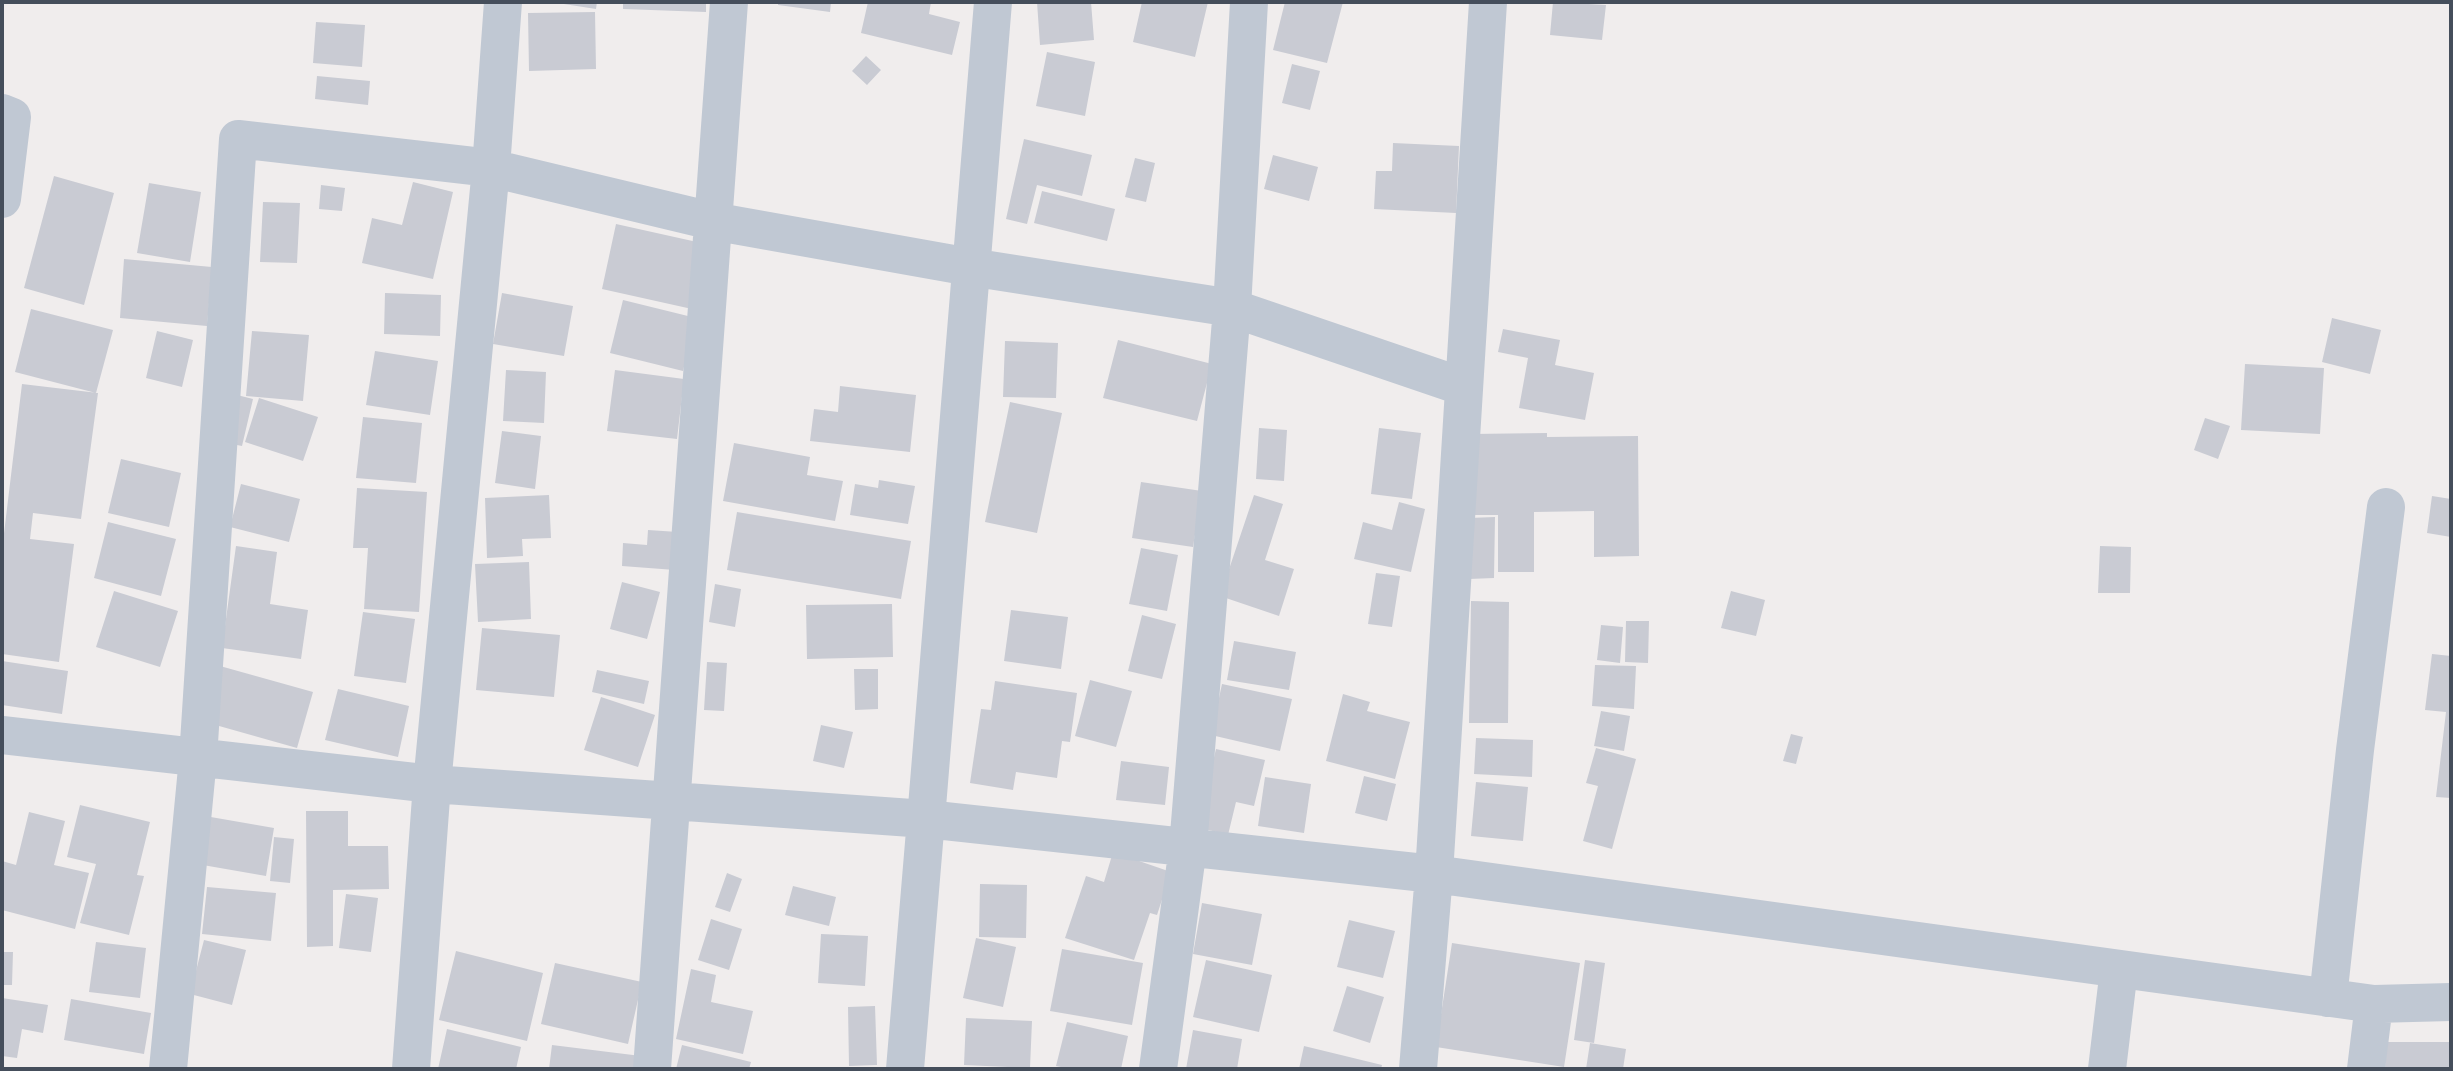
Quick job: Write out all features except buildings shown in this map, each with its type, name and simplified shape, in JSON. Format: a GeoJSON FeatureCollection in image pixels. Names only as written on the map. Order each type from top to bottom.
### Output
{"type":"FeatureCollection","features":[{"type":"Feature","properties":{"kind":"street"},"geometry":{"type":"LineString","coordinates":[[411,1069],[432,784],[491,168],[503,2]]}},
{"type":"Feature","properties":{"kind":"street"},"geometry":{"type":"LineString","coordinates":[[652,1069],[729,2]]}},
{"type":"Feature","properties":{"kind":"street"},"geometry":{"type":"LineString","coordinates":[[905,1069],[993,2]]}},
{"type":"Feature","properties":{"kind":"street"},"geometry":{"type":"LineString","coordinates":[[1158,1069],[1188,847],[1232,308],[1249,2]]}},
{"type":"Feature","properties":{"kind":"street"},"geometry":{"type":"LineString","coordinates":[[1418,1069],[1434,874],[1488,2]]}},
{"type":"Feature","properties":{"kind":"street"},"geometry":{"type":"LineString","coordinates":[[2,113],[12,117],[2,200]]}},
{"type":"Feature","properties":{"kind":"street"},"geometry":{"type":"LineString","coordinates":[[167,1069],[198,758],[238,139],[491,168],[712,221],[970,267],[1232,308],[1464,387]]}},
{"type":"Feature","properties":{"kind":"street"},"geometry":{"type":"LineString","coordinates":[[2328,998],[2355,750],[2386,507]]}},
{"type":"Feature","properties":{"kind":"street"},"geometry":{"type":"LineString","coordinates":[[2,735],[432,784],[926,819],[1188,847],[1434,874],[2374,1004],[2451,1002]]}},
{"type":"Feature","properties":{"kind":"street"},"geometry":{"type":"LineString","coordinates":[[2107,1069],[2119,969]]}},
{"type":"Feature","properties":{"kind":"street"},"geometry":{"type":"LineString","coordinates":[[2365,1069],[2374,1004]]}}]}
